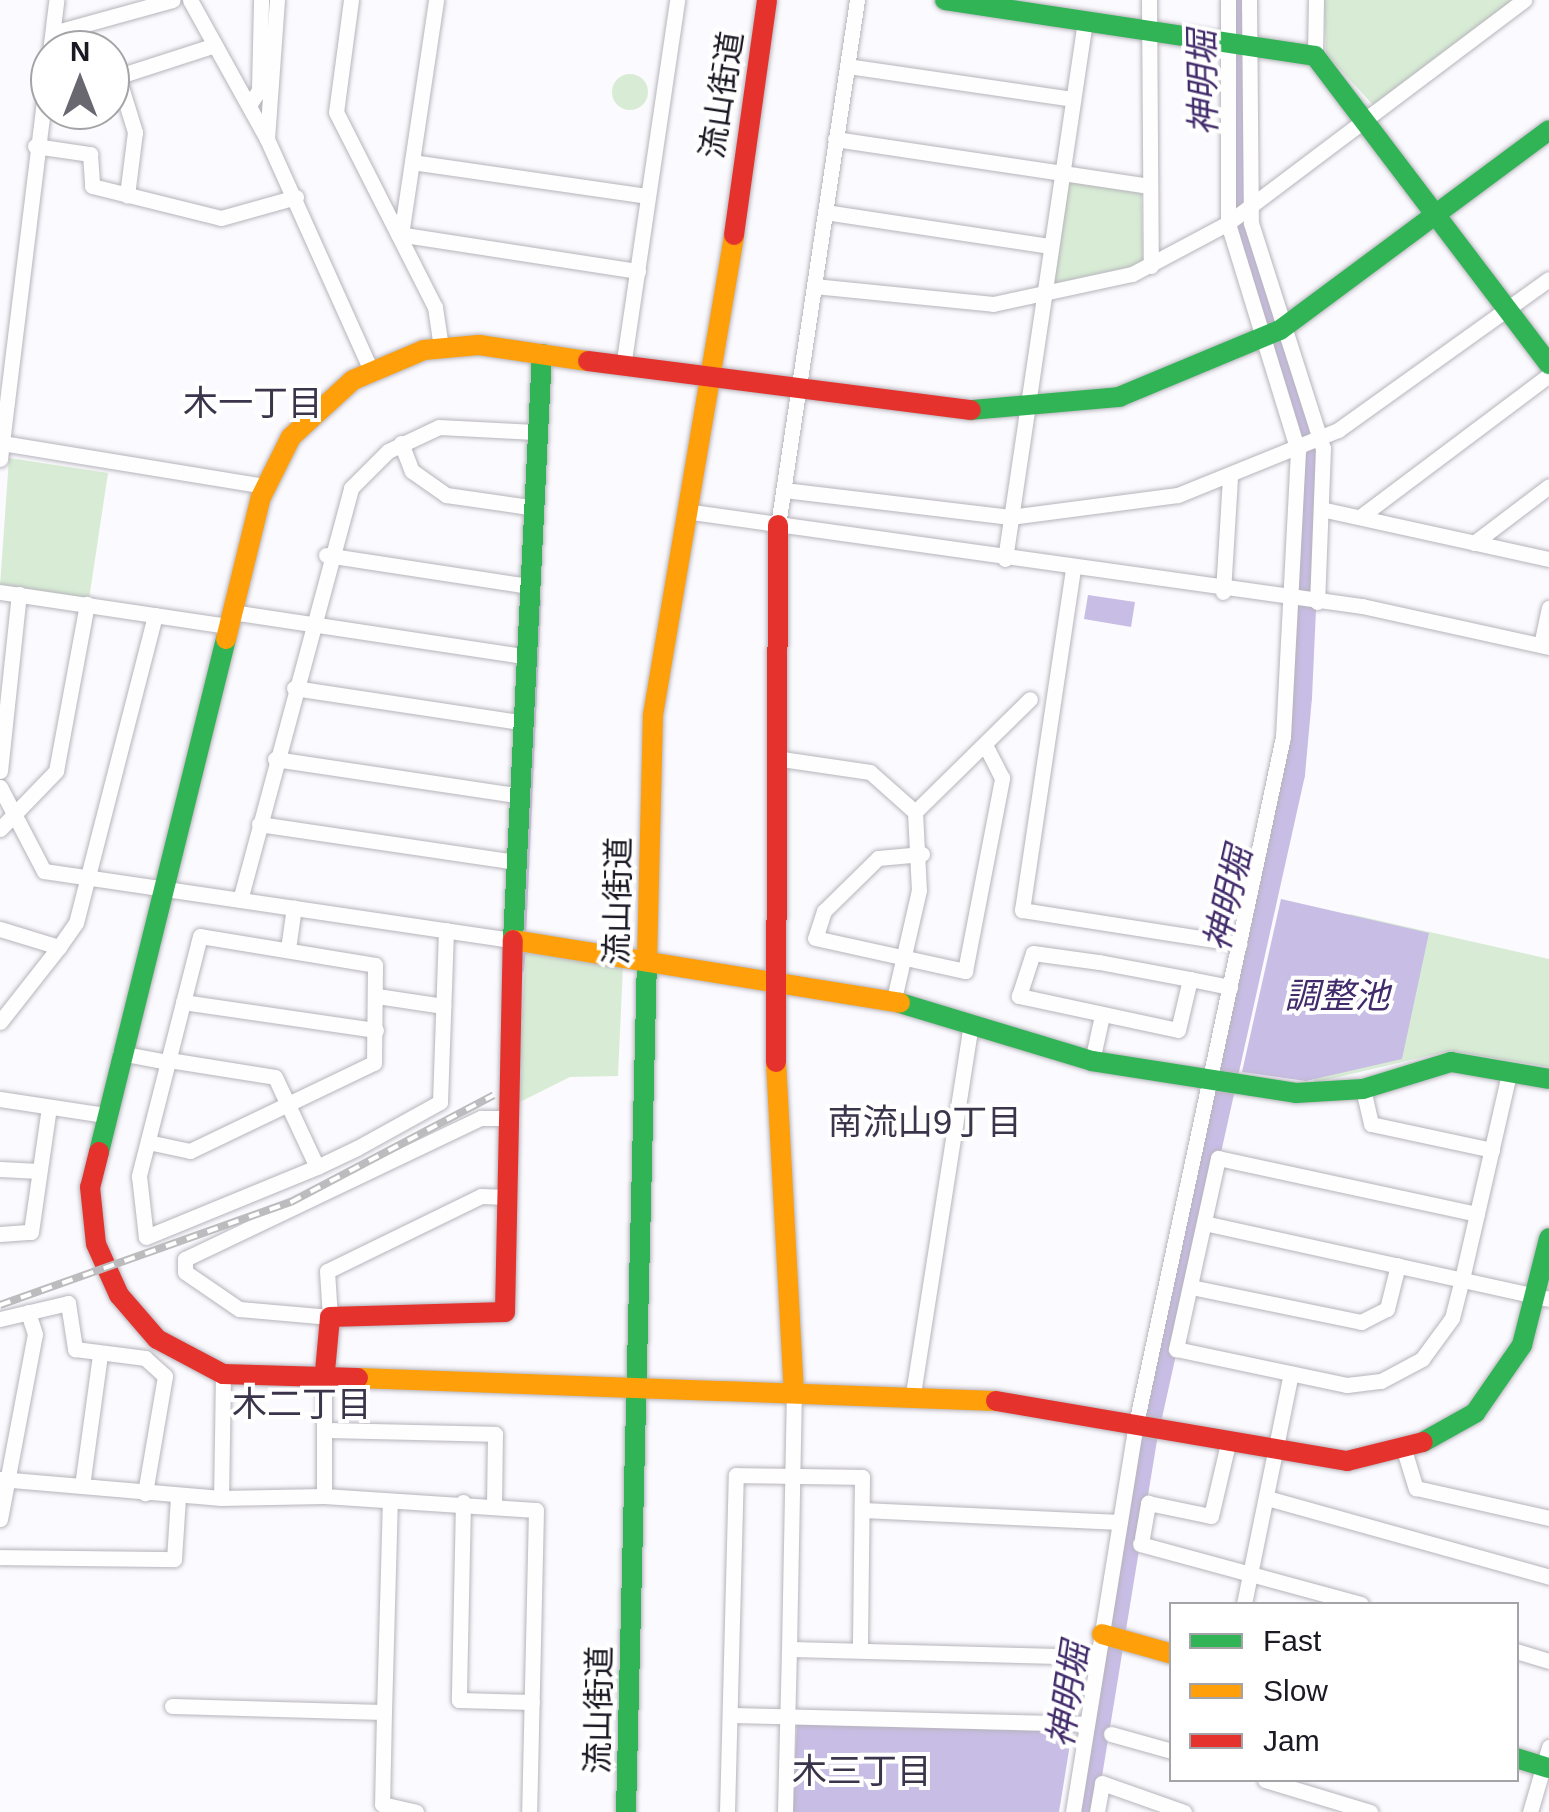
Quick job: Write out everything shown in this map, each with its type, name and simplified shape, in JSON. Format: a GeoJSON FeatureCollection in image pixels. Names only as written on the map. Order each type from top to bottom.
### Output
{"type":"FeatureCollection","features":[{"type":"Feature","properties":{"kind":"street"},"geometry":{"type":"LineString","coordinates":[[53,30],[56,0]]}},
{"type":"Feature","properties":{"kind":"street"},"geometry":{"type":"LineString","coordinates":[[60,30],[172,0]]}},
{"type":"Feature","properties":{"kind":"street"},"geometry":{"type":"LineString","coordinates":[[190,0],[268,139],[371,370]]}},
{"type":"Feature","properties":{"kind":"street"},"geometry":{"type":"LineString","coordinates":[[249,105],[259,90],[261,0]]}},
{"type":"Feature","properties":{"kind":"street"},"geometry":{"type":"LineString","coordinates":[[268,139],[276,0]]}},
{"type":"Feature","properties":{"kind":"street"},"geometry":{"type":"LineString","coordinates":[[351,0],[336,112],[435,306],[441,347]]}},
{"type":"Feature","properties":{"kind":"street"},"geometry":{"type":"LineString","coordinates":[[400,235],[436,0]]}},
{"type":"Feature","properties":{"kind":"street"},"geometry":{"type":"LineString","coordinates":[[623,367],[677,0]]}},
{"type":"Feature","properties":{"kind":"street","name":"流山街道"},"geometry":{"type":"LineString","coordinates":[[626,1812],[654,715],[713,381],[767,0]]}},
{"type":"Feature","properties":{"kind":"street"},"geometry":{"type":"LineString","coordinates":[[785,1812],[794,1391],[773,979],[778,525],[857,0]]}},
{"type":"Feature","properties":{"kind":"street"},"geometry":{"type":"LineString","coordinates":[[945,0],[1315,56]]}},
{"type":"Feature","properties":{"kind":"street"},"geometry":{"type":"LineString","coordinates":[[1150,0],[1151,266]]}},
{"type":"Feature","properties":{"kind":"street"},"geometry":{"type":"LineString","coordinates":[[1228,0],[1239,45],[1250,206],[1298,451],[1305,602]]}},
{"type":"Feature","properties":{"kind":"street"},"geometry":{"type":"LineString","coordinates":[[1074,1812],[1098,1657],[1110,1636],[1120,1522],[1219,1081],[1230,987],[1283,737],[1321,508],[1320,439],[1228,223],[1239,45],[1249,0]]}},
{"type":"Feature","properties":{"kind":"street"},"geometry":{"type":"LineString","coordinates":[[1316,0],[1315,56],[1549,364]]}},
{"type":"Feature","properties":{"kind":"street"},"geometry":{"type":"LineString","coordinates":[[814,286],[944,304],[1042,298],[1151,266],[1228,223],[1524,0]]}},
{"type":"Feature","properties":{"kind":"street"},"geometry":{"type":"LineString","coordinates":[[1005,559],[1084,21]]}},
{"type":"Feature","properties":{"kind":"street"},"geometry":{"type":"LineString","coordinates":[[130,73],[215,45]]}},
{"type":"Feature","properties":{"kind":"street"},"geometry":{"type":"LineString","coordinates":[[847,66],[1072,99]]}},
{"type":"Feature","properties":{"kind":"street"},"geometry":{"type":"LineString","coordinates":[[127,195],[135,132],[130,119]]}},
{"type":"Feature","properties":{"kind":"street"},"geometry":{"type":"LineString","coordinates":[[38,130],[1,451],[266,486]]}},
{"type":"Feature","properties":{"kind":"street"},"geometry":{"type":"LineString","coordinates":[[1549,130],[1275,334],[1148,389],[1025,410],[798,394],[542,354],[441,347],[371,370],[303,423],[266,486],[120,1053],[90,1187],[103,1264],[157,1339],[223,1374],[324,1382],[913,1394],[1145,1420],[1275,1450],[1347,1461],[1405,1453],[1446,1434],[1497,1390],[1542,1297],[1549,1238]]}},
{"type":"Feature","properties":{"kind":"street"},"geometry":{"type":"LineString","coordinates":[[835,138],[1150,186]]}},
{"type":"Feature","properties":{"kind":"street"},"geometry":{"type":"LineString","coordinates":[[35,146],[84,150],[92,186],[221,218],[296,197]]}},
{"type":"Feature","properties":{"kind":"street"},"geometry":{"type":"LineString","coordinates":[[412,162],[647,196]]}},
{"type":"Feature","properties":{"kind":"street"},"geometry":{"type":"LineString","coordinates":[[825,212],[1050,246]]}},
{"type":"Feature","properties":{"kind":"street"},"geometry":{"type":"LineString","coordinates":[[400,235],[638,270]]}},
{"type":"Feature","properties":{"kind":"street"},"geometry":{"type":"LineString","coordinates":[[784,490],[1010,516],[1136,504],[1230,478],[1298,451],[1549,279]]}},
{"type":"Feature","properties":{"kind":"street"},"geometry":{"type":"LineString","coordinates":[[509,1118],[481,1118],[185,1259],[195,1284],[240,1309],[330,1317],[502,1316],[507,1197],[509,1118],[513,940],[514,862],[518,722],[529,586],[529,506],[542,354]]}},
{"type":"Feature","properties":{"kind":"street"},"geometry":{"type":"LineString","coordinates":[[1360,517],[1549,375]]}},
{"type":"Feature","properties":{"kind":"street"},"geometry":{"type":"LineString","coordinates":[[240,900],[326,555],[351,488],[401,443],[458,425],[535,432]]}},
{"type":"Feature","properties":{"kind":"street"},"geometry":{"type":"LineString","coordinates":[[401,443],[412,470],[446,495],[529,506]]}},
{"type":"Feature","properties":{"kind":"street"},"geometry":{"type":"LineString","coordinates":[[1223,592],[1230,478]]}},
{"type":"Feature","properties":{"kind":"street"},"geometry":{"type":"LineString","coordinates":[[1474,543],[1549,486]]}},
{"type":"Feature","properties":{"kind":"street"},"geometry":{"type":"LineString","coordinates":[[1321,508],[1549,559]]}},
{"type":"Feature","properties":{"kind":"street"},"geometry":{"type":"LineString","coordinates":[[692,512],[1305,602],[1545,646],[1549,608]]}},
{"type":"Feature","properties":{"kind":"street"},"geometry":{"type":"LineString","coordinates":[[326,555],[529,586]]}},
{"type":"Feature","properties":{"kind":"street"},"geometry":{"type":"LineString","coordinates":[[1072,569],[1022,910],[1239,944]]}},
{"type":"Feature","properties":{"kind":"street"},"geometry":{"type":"LineString","coordinates":[[0,592],[154,615],[310,624],[524,656]]}},
{"type":"Feature","properties":{"kind":"street"},"geometry":{"type":"LineString","coordinates":[[0,770],[19,594]]}},
{"type":"Feature","properties":{"kind":"street"},"geometry":{"type":"LineString","coordinates":[[0,829],[56,771],[87,604]]}},
{"type":"Feature","properties":{"kind":"street"},"geometry":{"type":"LineString","coordinates":[[0,1022],[59,947],[87,876],[154,615]]}},
{"type":"Feature","properties":{"kind":"street"},"geometry":{"type":"LineString","coordinates":[[294,688],[518,722]]}},
{"type":"Feature","properties":{"kind":"street"},"geometry":{"type":"LineString","coordinates":[[915,812],[986,747],[1030,699]]}},
{"type":"Feature","properties":{"kind":"street"},"geometry":{"type":"LineString","coordinates":[[922,854],[878,858],[817,923],[815,938],[905,954],[965,971],[1002,778],[986,747]]}},
{"type":"Feature","properties":{"kind":"street"},"geometry":{"type":"LineString","coordinates":[[775,758],[870,772],[915,812],[922,854],[894,999]]}},
{"type":"Feature","properties":{"kind":"street"},"geometry":{"type":"LineString","coordinates":[[275,759],[516,795]]}},
{"type":"Feature","properties":{"kind":"street"},"geometry":{"type":"LineString","coordinates":[[0,787],[44,870],[894,999],[1092,1061],[1310,1094],[1362,1089],[1433,1064],[1510,1070],[1549,1079]]}},
{"type":"Feature","properties":{"kind":"street"},"geometry":{"type":"LineString","coordinates":[[259,824],[514,862]]}},
{"type":"Feature","properties":{"kind":"street"},"geometry":{"type":"LineString","coordinates":[[288,949],[294,907]]}},
{"type":"Feature","properties":{"kind":"street"},"geometry":{"type":"LineString","coordinates":[[0,929],[59,947]]}},
{"type":"Feature","properties":{"kind":"street"},"geometry":{"type":"LineString","coordinates":[[148,1142],[190,1152],[374,1064],[377,996],[371,962],[200,936],[148,1142],[138,1187],[146,1237],[317,1167],[440,1102],[446,930]]}},
{"type":"Feature","properties":{"kind":"street"},"geometry":{"type":"LineString","coordinates":[[1190,979],[1178,1030],[1101,1020],[1019,996],[1033,952],[1190,979],[1230,987]]}},
{"type":"Feature","properties":{"kind":"street"},"geometry":{"type":"LineString","coordinates":[[377,996],[443,1006]]}},
{"type":"Feature","properties":{"kind":"street"},"geometry":{"type":"LineString","coordinates":[[183,1002],[376,1030]]}},
{"type":"Feature","properties":{"kind":"street"},"geometry":{"type":"LineString","coordinates":[[1092,1061],[1101,1020]]}},
{"type":"Feature","properties":{"kind":"street"},"geometry":{"type":"LineString","coordinates":[[913,1394],[971,1022]]}},
{"type":"Feature","properties":{"kind":"street"},"geometry":{"type":"LineString","coordinates":[[120,1053],[275,1077],[317,1167]]}},
{"type":"Feature","properties":{"kind":"street"},"geometry":{"type":"LineString","coordinates":[[1477,1214],[1218,1158],[1176,1349],[1362,1385],[1407,1370],[1444,1335],[1462,1279],[1492,1150],[1510,1070]]}},
{"type":"Feature","properties":{"kind":"street"},"geometry":{"type":"LineString","coordinates":[[1362,1089],[1371,1124],[1492,1150]]}},
{"type":"Feature","properties":{"kind":"street"},"geometry":{"type":"LineString","coordinates":[[0,1100],[105,1115]]}},
{"type":"Feature","properties":{"kind":"street"},"geometry":{"type":"LineString","coordinates":[[0,1234],[31,1232],[48,1106]]}},
{"type":"Feature","properties":{"kind":"street"},"geometry":{"type":"LineString","coordinates":[[0,1169],[40,1171]]}},
{"type":"Feature","properties":{"kind":"street"},"geometry":{"type":"LineString","coordinates":[[324,1496],[324,1382],[330,1317],[327,1271],[480,1196],[507,1197]]}},
{"type":"Feature","properties":{"kind":"street"},"geometry":{"type":"LineString","coordinates":[[1204,1223],[1542,1297]]}},
{"type":"Feature","properties":{"kind":"street"},"geometry":{"type":"LineString","coordinates":[[1191,1287],[1361,1322],[1387,1309],[1398,1265]]}},
{"type":"Feature","properties":{"kind":"street"},"geometry":{"type":"LineString","coordinates":[[0,1320],[68,1303],[75,1348],[145,1358],[165,1376],[145,1493]]}},
{"type":"Feature","properties":{"kind":"street"},"geometry":{"type":"LineString","coordinates":[[0,1519],[35,1334],[28,1312]]}},
{"type":"Feature","properties":{"kind":"street"},"geometry":{"type":"LineString","coordinates":[[82,1486],[100,1354]]}},
{"type":"Feature","properties":{"kind":"street"},"geometry":{"type":"LineString","coordinates":[[221,1498],[223,1374]]}},
{"type":"Feature","properties":{"kind":"street"},"geometry":{"type":"LineString","coordinates":[[1244,1602],[1291,1374]]}},
{"type":"Feature","properties":{"kind":"street"},"geometry":{"type":"LineString","coordinates":[[324,1430],[496,1434],[494,1502]]}},
{"type":"Feature","properties":{"kind":"street"},"geometry":{"type":"LineString","coordinates":[[1229,1439],[1211,1516],[1148,1503],[1141,1541],[1355,1602]]}},
{"type":"Feature","properties":{"kind":"street"},"geometry":{"type":"LineString","coordinates":[[1405,1453],[1416,1488],[1549,1518]]}},
{"type":"Feature","properties":{"kind":"street"},"geometry":{"type":"LineString","coordinates":[[727,1812],[736,1475],[862,1477],[860,1650]]}},
{"type":"Feature","properties":{"kind":"street"},"geometry":{"type":"LineString","coordinates":[[5,1479],[178,1498],[324,1496],[494,1502],[536,1510],[529,1812]]}},
{"type":"Feature","properties":{"kind":"street"},"geometry":{"type":"LineString","coordinates":[[0,1557],[174,1559],[178,1498]]}},
{"type":"Feature","properties":{"kind":"street"},"geometry":{"type":"LineString","coordinates":[[1267,1498],[1549,1577]]}},
{"type":"Feature","properties":{"kind":"street"},"geometry":{"type":"LineString","coordinates":[[390,1501],[382,1804],[416,1812]]}},
{"type":"Feature","properties":{"kind":"street"},"geometry":{"type":"LineString","coordinates":[[463,1502],[459,1700],[532,1702]]}},
{"type":"Feature","properties":{"kind":"street"},"geometry":{"type":"LineString","coordinates":[[863,1510],[1120,1522]]}},
{"type":"Feature","properties":{"kind":"street"},"geometry":{"type":"LineString","coordinates":[[1110,1636],[1169,1653]]}},
{"type":"Feature","properties":{"kind":"street"},"geometry":{"type":"LineString","coordinates":[[789,1648],[1098,1657]]}},
{"type":"Feature","properties":{"kind":"street"},"geometry":{"type":"LineString","coordinates":[[1519,1652],[1549,1661]]}},
{"type":"Feature","properties":{"kind":"street"},"geometry":{"type":"LineString","coordinates":[[172,1706],[384,1712]]}},
{"type":"Feature","properties":{"kind":"street"},"geometry":{"type":"LineString","coordinates":[[730,1715],[1087,1724]]}},
{"type":"Feature","properties":{"kind":"street"},"geometry":{"type":"LineString","coordinates":[[1112,1734],[1169,1750]]}},
{"type":"Feature","properties":{"kind":"street"},"geometry":{"type":"LineString","coordinates":[[1519,1758],[1547,1760],[1530,1812]]}},
{"type":"Feature","properties":{"kind":"street"},"geometry":{"type":"LineString","coordinates":[[1280,1782],[1310,1786],[1370,1812]]}},
{"type":"Feature","properties":{"kind":"street"},"geometry":{"type":"LineString","coordinates":[[1097,1812],[1102,1783],[1184,1812]]}},
{"type":"Feature","properties":{"kind":"green space"},"geometry":{"type":"Polygon","coordinates":[[[1324,0],[1514,0],[1374,106],[1326,54],[1324,0]]]}},
{"type":"Feature","properties":{"kind":"green space"},"geometry":{"type":"Polygon","coordinates":[[[630,74],[643,79],[648,92],[643,105],[630,110],[617,105],[612,92],[617,79],[630,74]]]}},
{"type":"Feature","properties":{"kind":"green space"},"geometry":{"type":"Polygon","coordinates":[[[1067,178],[1141,189],[1143,264],[1051,284],[1067,178]]]}},
{"type":"Feature","properties":{"kind":"green space"},"geometry":{"type":"Polygon","coordinates":[[[9,458],[108,473],[89,599],[0,586],[9,458]]]}},
{"type":"Feature","properties":{"kind":"green space"},"geometry":{"type":"Polygon","coordinates":[[[1350,914],[1549,959],[1549,1067],[1449,1051],[1313,1083],[1350,914]]]}},
{"type":"Feature","properties":{"kind":"green space"},"geometry":{"type":"Polygon","coordinates":[[[526,952],[623,966],[618,1076],[570,1077],[516,1104],[526,952]]]}},
{"type":"Feature","properties":{"kind":"water"},"geometry":{"type":"Polygon","coordinates":[[[1088,595],[1135,602],[1131,627],[1084,619],[1088,595]]]}},
{"type":"Feature","properties":{"kind":"water","name":"調整池"},"geometry":{"type":"Polygon","coordinates":[[[1281,899],[1429,933],[1402,1059],[1306,1081],[1242,1072],[1281,899]]]}},
{"type":"Feature","properties":{"kind":"water"},"geometry":{"type":"Polygon","coordinates":[[[797,1723],[1072,1732],[1059,1812],[792,1812],[797,1723]]]}},
{"type":"Feature","properties":{"kind":"waterway","name":"神明堀"},"geometry":{"type":"LineString","coordinates":[[1085,1812],[1146,1439],[1294,774],[1301,697],[1312,453],[1240,231],[1238,0]]}},
{"type":"Feature","properties":{"kind":"waterway"},"geometry":{"type":"LineString","coordinates":[[524,935],[539,601]]}},
{"type":"Feature","properties":{"kind":"waterway"},"geometry":{"type":"LineString","coordinates":[[522,970],[524,950]]}},
{"type":"Feature","properties":{"kind":"railway"},"geometry":{"type":"LineString","coordinates":[[0,1305],[291,1202],[494,1095]]}},
{"type":"Feature","properties":{"kind":"traffic: fast"},"geometry":{"type":"LineString","coordinates":[[945,0],[1315,56],[1549,364]]}},
{"type":"Feature","properties":{"kind":"traffic: fast"},"geometry":{"type":"LineString","coordinates":[[971,410],[1119,397],[1280,330],[1549,130]]}},
{"type":"Feature","properties":{"kind":"traffic: fast"},"geometry":{"type":"LineString","coordinates":[[513,940],[542,354]]}},
{"type":"Feature","properties":{"kind":"traffic: fast"},"geometry":{"type":"LineString","coordinates":[[99,1152],[226,639]]}},
{"type":"Feature","properties":{"kind":"traffic: fast"},"geometry":{"type":"LineString","coordinates":[[626,1812],[647,960]]}},
{"type":"Feature","properties":{"kind":"traffic: fast"},"geometry":{"type":"LineString","coordinates":[[900,1003],[1092,1061],[1296,1093],[1363,1089],[1451,1062],[1549,1079]]}},
{"type":"Feature","properties":{"kind":"traffic: fast"},"geometry":{"type":"LineString","coordinates":[[1423,1442],[1475,1413],[1522,1345],[1549,1238]]}},
{"type":"Feature","properties":{"kind":"traffic: fast"},"geometry":{"type":"LineString","coordinates":[[1519,1759],[1549,1768]]}},
{"type":"Feature","properties":{"kind":"traffic: slow"},"geometry":{"type":"LineString","coordinates":[[647,960],[653,715],[734,235]]}},
{"type":"Feature","properties":{"kind":"traffic: slow"},"geometry":{"type":"LineString","coordinates":[[226,639],[261,497],[291,437],[353,380],[424,350],[479,345],[588,361]]}},
{"type":"Feature","properties":{"kind":"traffic: slow"},"geometry":{"type":"LineString","coordinates":[[513,940],[900,1003]]}},
{"type":"Feature","properties":{"kind":"traffic: slow"},"geometry":{"type":"LineString","coordinates":[[776,1062],[794,1391]]}},
{"type":"Feature","properties":{"kind":"traffic: slow"},"geometry":{"type":"LineString","coordinates":[[358,1378],[996,1401]]}},
{"type":"Feature","properties":{"kind":"traffic: slow"},"geometry":{"type":"LineString","coordinates":[[1102,1634],[1169,1653]]}},
{"type":"Feature","properties":{"kind":"traffic: jam"},"geometry":{"type":"LineString","coordinates":[[734,235],[767,0]]}},
{"type":"Feature","properties":{"kind":"traffic: jam"},"geometry":{"type":"LineString","coordinates":[[588,361],[971,410]]}},
{"type":"Feature","properties":{"kind":"traffic: jam"},"geometry":{"type":"LineString","coordinates":[[776,1062],[778,525]]}},
{"type":"Feature","properties":{"kind":"traffic: jam"},"geometry":{"type":"LineString","coordinates":[[324,1382],[330,1317],[505,1312],[513,940]]}},
{"type":"Feature","properties":{"kind":"traffic: jam"},"geometry":{"type":"LineString","coordinates":[[99,1152],[90,1187],[96,1244],[119,1295],[157,1339],[223,1374],[358,1378]]}},
{"type":"Feature","properties":{"kind":"traffic: jam"},"geometry":{"type":"LineString","coordinates":[[996,1401],[1347,1461],[1423,1442]]}},
{"type":"Feature","properties":{"kind":"district","name":"木一丁目"},"geometry":{"type":"Point","coordinates":[253,403]}},
{"type":"Feature","properties":{"kind":"district","name":"南流山9丁目"},"geometry":{"type":"Point","coordinates":[925,1122]}},
{"type":"Feature","properties":{"kind":"district","name":"木二丁目"},"geometry":{"type":"Point","coordinates":[302,1404]}},
{"type":"Feature","properties":{"kind":"district","name":"木三丁目"},"geometry":{"type":"Point","coordinates":[862,1771]}}]}
